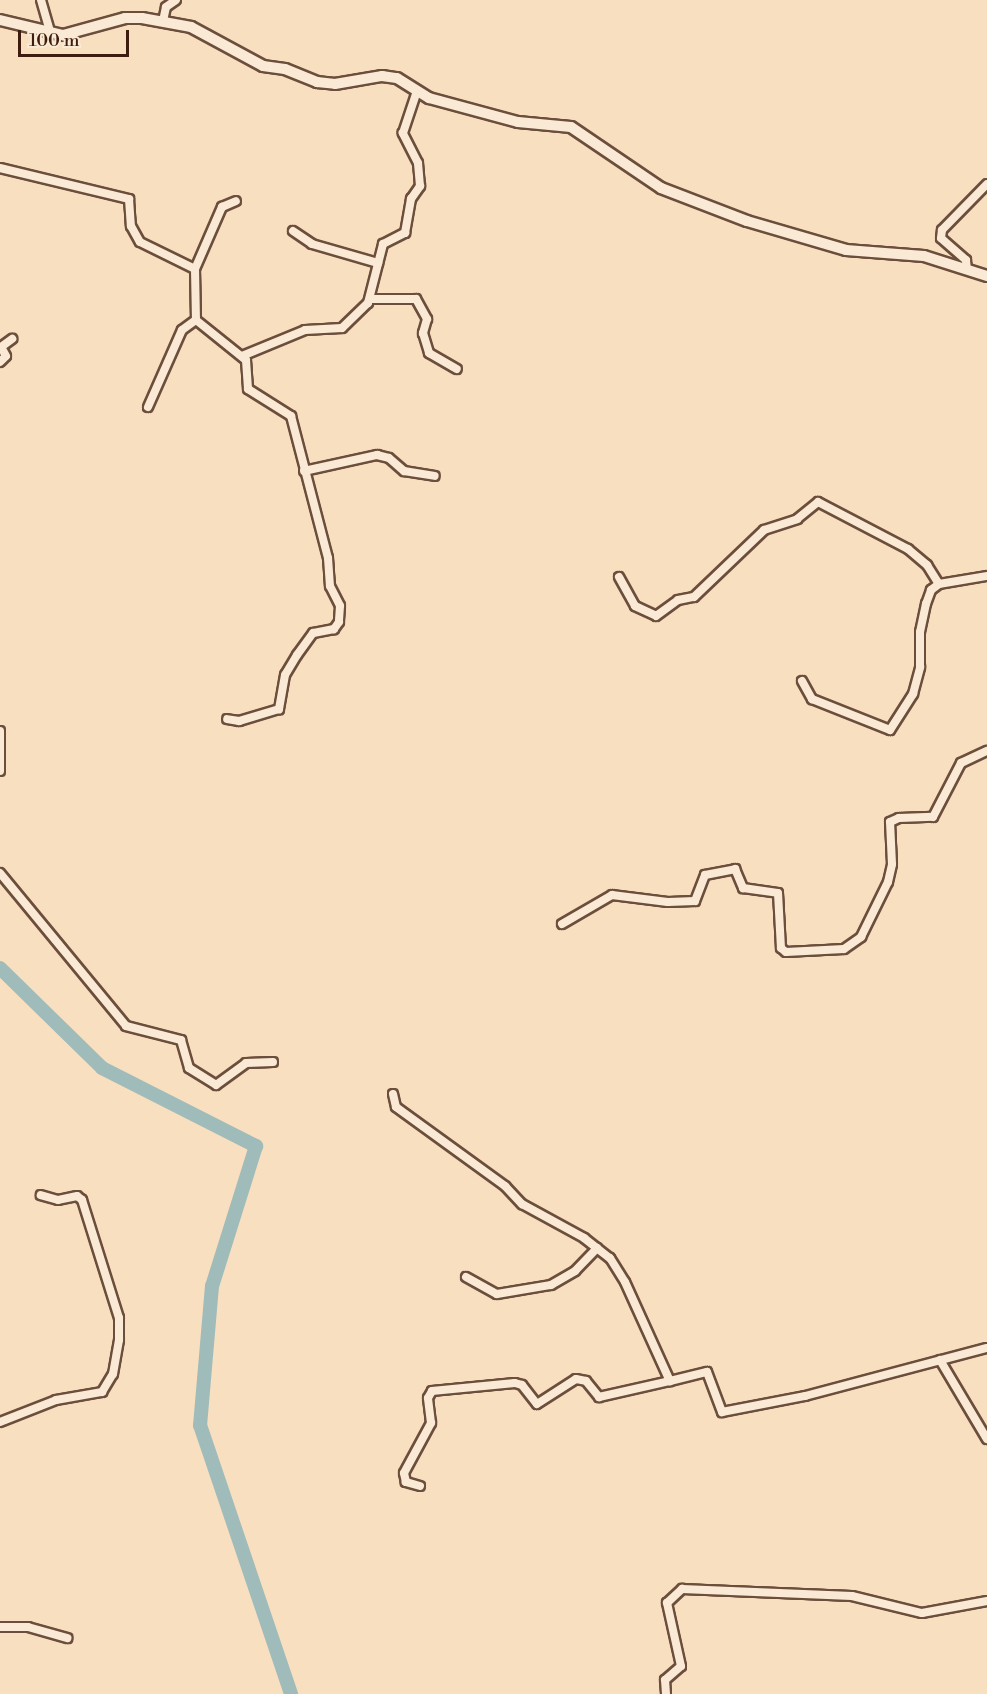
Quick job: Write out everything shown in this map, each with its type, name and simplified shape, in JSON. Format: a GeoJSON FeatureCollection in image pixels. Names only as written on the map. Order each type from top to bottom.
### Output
{"type":"FeatureCollection","features":[{"type":"Feature","properties":{"kind":"street"},"geometry":{"type":"LineString","coordinates":[[41,0],[51,34]]}},
{"type":"Feature","properties":{"kind":"street"},"geometry":{"type":"LineString","coordinates":[[164,21],[166,7],[176,0]]}},
{"type":"Feature","properties":{"kind":"street"},"geometry":{"type":"LineString","coordinates":[[0,21],[51,34],[73,34],[133,17],[164,21],[191,27],[263,66],[285,69],[317,82],[335,84],[390,76],[429,98],[518,122],[571,127],[662,188],[747,221],[846,250],[924,256],[987,276]]}},
{"type":"Feature","properties":{"kind":"street"},"geometry":{"type":"LineString","coordinates":[[242,356],[305,330],[342,328],[370,299],[384,241],[405,233],[411,199],[420,186],[418,163],[403,133],[417,91]]}},
{"type":"Feature","properties":{"kind":"street"},"geometry":{"type":"LineString","coordinates":[[0,168],[126,197],[131,226],[140,242],[195,269]]}},
{"type":"Feature","properties":{"kind":"street"},"geometry":{"type":"LineString","coordinates":[[968,270],[966,260],[941,238],[942,230],[987,184]]}},
{"type":"Feature","properties":{"kind":"street"},"geometry":{"type":"LineString","coordinates":[[196,320],[195,269],[222,207],[236,201]]}},
{"type":"Feature","properties":{"kind":"street"},"geometry":{"type":"LineString","coordinates":[[293,231],[312,244],[378,263]]}},
{"type":"Feature","properties":{"kind":"street"},"geometry":{"type":"LineString","coordinates":[[370,299],[416,299],[426,319],[423,333],[429,353],[456,369]]}},
{"type":"Feature","properties":{"kind":"street"},"geometry":{"type":"LineString","coordinates":[[196,320],[242,356],[248,368],[245,383],[248,389],[291,416],[328,558],[330,586],[340,606],[338,625],[314,633],[285,675],[279,709],[239,721],[227,719]]}},
{"type":"Feature","properties":{"kind":"street"},"geometry":{"type":"LineString","coordinates":[[148,407],[182,330],[196,320]]}},
{"type":"Feature","properties":{"kind":"street"},"geometry":{"type":"LineString","coordinates":[[0,362],[6,356],[1,347],[12,339]]}},
{"type":"Feature","properties":{"kind":"street"},"geometry":{"type":"LineString","coordinates":[[304,471],[377,455],[389,458],[404,471],[435,476]]}},
{"type":"Feature","properties":{"kind":"street"},"geometry":{"type":"LineString","coordinates":[[619,577],[635,606],[656,616],[678,600],[694,597],[764,530],[797,519],[819,502],[908,549],[927,565],[939,584]]}},
{"type":"Feature","properties":{"kind":"street"},"geometry":{"type":"LineString","coordinates":[[802,681],[812,699],[890,730],[913,694],[920,667],[924,612],[928,594],[939,584],[987,576]]}},
{"type":"Feature","properties":{"kind":"street"},"geometry":{"type":"LineString","coordinates":[[0,731],[0,771]]}},
{"type":"Feature","properties":{"kind":"street"},"geometry":{"type":"LineString","coordinates":[[562,924],[612,895],[668,902],[695,901],[705,874],[735,869],[743,888],[778,893],[781,948],[786,952],[844,949],[861,937],[888,882],[892,864],[890,822],[899,818],[933,817],[961,763],[987,751]]}},
{"type":"Feature","properties":{"kind":"street"},"geometry":{"type":"LineString","coordinates":[[0,873],[126,1026],[181,1040],[189,1068],[216,1085],[246,1064],[273,1062]]}},
{"type":"Feature","properties":{"kind":"street"},"geometry":{"type":"LineString","coordinates":[[393,1094],[396,1107],[505,1186],[522,1204],[597,1248],[615,1264],[626,1282],[670,1381]]}},
{"type":"Feature","properties":{"kind":"street"},"geometry":{"type":"LineString","coordinates":[[0,1422],[56,1400],[102,1392],[113,1374],[119,1318],[82,1200],[77,1196],[58,1200],[41,1195]]}},
{"type":"Feature","properties":{"kind":"street"},"geometry":{"type":"LineString","coordinates":[[466,1277],[497,1294],[551,1285],[575,1271],[597,1248]]}},
{"type":"Feature","properties":{"kind":"street"},"geometry":{"type":"LineString","coordinates":[[420,1486],[406,1482],[404,1473],[431,1423],[428,1398],[434,1391],[515,1383],[522,1385],[537,1404],[576,1379],[586,1381],[599,1397],[707,1372],[722,1412],[728,1412],[987,1348]]}},
{"type":"Feature","properties":{"kind":"street"},"geometry":{"type":"LineString","coordinates":[[940,1360],[987,1439]]}},
{"type":"Feature","properties":{"kind":"street"},"geometry":{"type":"LineString","coordinates":[[666,1694],[665,1680],[681,1666],[667,1603],[682,1589],[784,1590],[852,1596],[922,1613],[987,1601]]}},
{"type":"Feature","properties":{"kind":"street"},"geometry":{"type":"LineString","coordinates":[[0,1627],[28,1627],[67,1638]]}},
{"type":"Feature","properties":{"kind":"waterway"},"geometry":{"type":"LineString","coordinates":[[0,968],[102,1068],[256,1146],[212,1286],[200,1425],[291,1694]]}}]}
